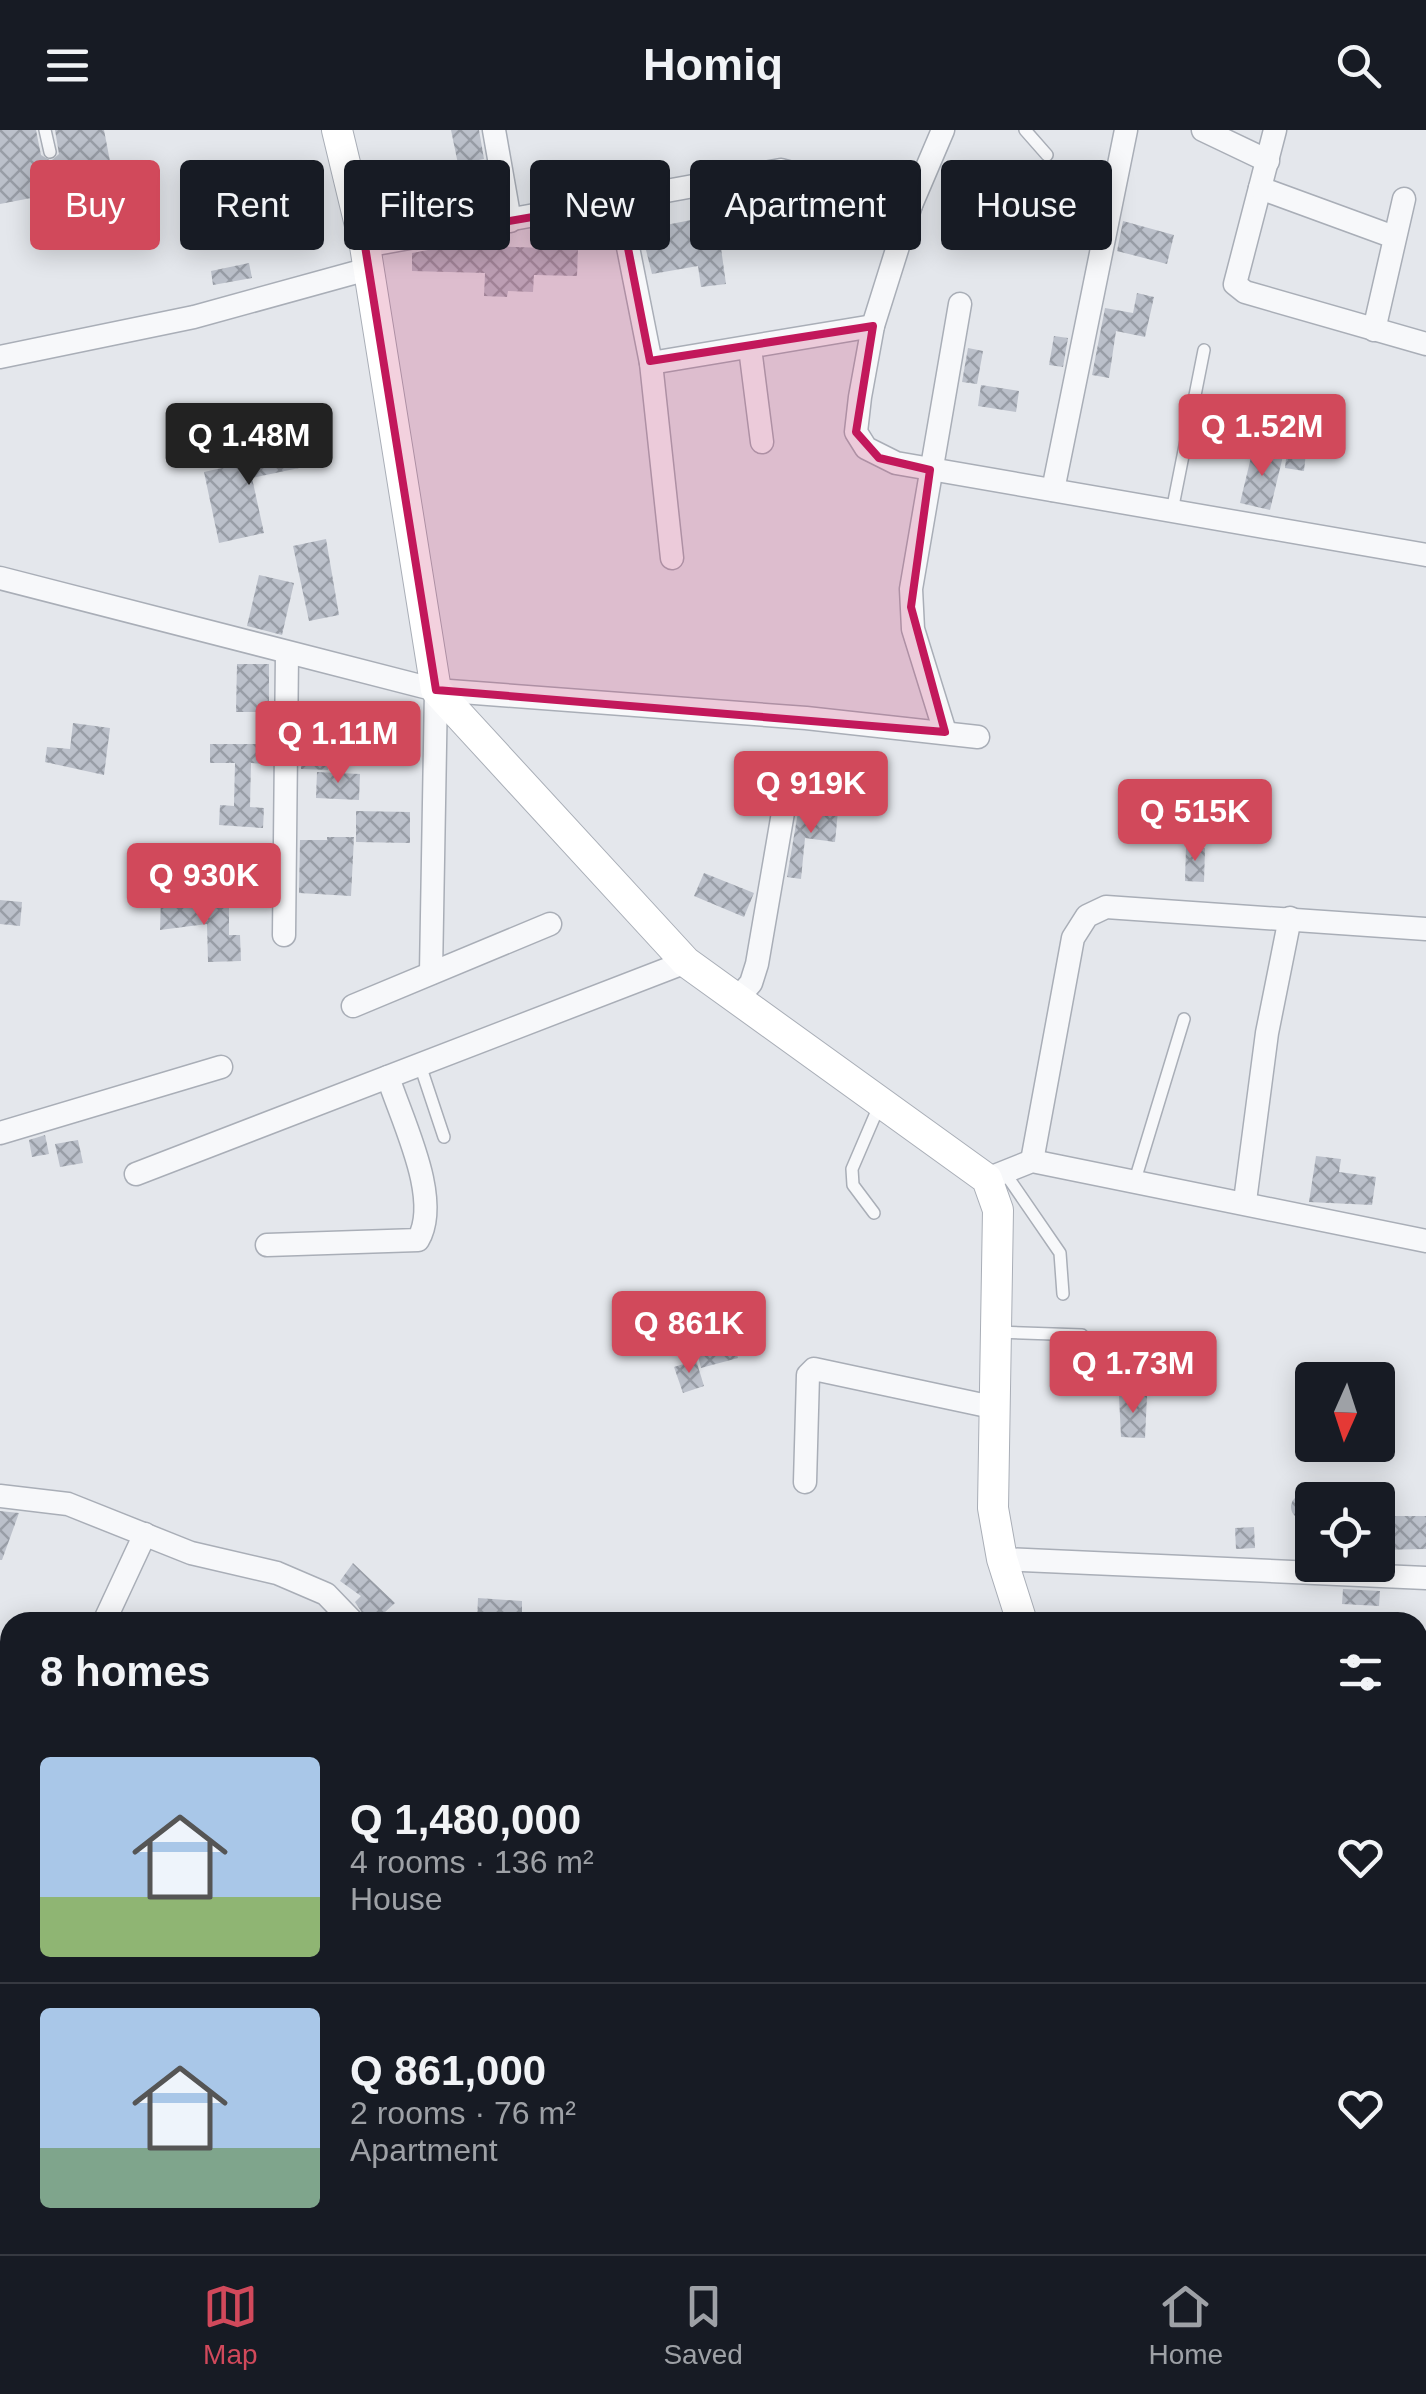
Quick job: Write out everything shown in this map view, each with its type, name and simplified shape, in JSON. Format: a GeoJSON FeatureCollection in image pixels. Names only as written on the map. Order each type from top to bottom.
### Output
{"type":"FeatureCollection","features":[{"type":"Feature","properties":{"kind":"street"},"geometry":{"type":"LineString","coordinates":[[337,130],[366,258],[436,690],[431,973]]}},
{"type":"Feature","properties":{"kind":"street"},"geometry":{"type":"LineString","coordinates":[[494,130],[499,160]]}},
{"type":"Feature","properties":{"kind":"street"},"geometry":{"type":"LineString","coordinates":[[921,181],[942,130]]}},
{"type":"Feature","properties":{"kind":"street"},"geometry":{"type":"LineString","coordinates":[[1053,490],[1126,130]]}},
{"type":"Feature","properties":{"kind":"street"},"geometry":{"type":"LineString","coordinates":[[1203,130],[1268,161]]}},
{"type":"Feature","properties":{"kind":"street"},"geometry":{"type":"LineString","coordinates":[[1275,130],[1235,284],[1245,292],[1426,344]]}},
{"type":"Feature","properties":{"kind":"street"},"geometry":{"type":"LineString","coordinates":[[1260,188],[1394,237]]}},
{"type":"Feature","properties":{"kind":"street"},"geometry":{"type":"LineString","coordinates":[[1374,330],[1404,199]]}},
{"type":"Feature","properties":{"kind":"street"},"geometry":{"type":"LineString","coordinates":[[510,221],[530,218]]}},
{"type":"Feature","properties":{"kind":"street"},"geometry":{"type":"LineString","coordinates":[[0,356],[194,316],[397,250]]}},
{"type":"Feature","properties":{"kind":"street"},"geometry":{"type":"LineString","coordinates":[[628,250],[650,363],[672,558]]}},
{"type":"Feature","properties":{"kind":"street"},"geometry":{"type":"LineString","coordinates":[[897,250],[873,326],[856,432],[879,458],[1426,555]]}},
{"type":"Feature","properties":{"kind":"street"},"geometry":{"type":"LineString","coordinates":[[945,732],[917,646],[911,607],[916,542],[960,304]]}},
{"type":"Feature","properties":{"kind":"street"},"geometry":{"type":"LineString","coordinates":[[650,363],[873,326]]}},
{"type":"Feature","properties":{"kind":"street"},"geometry":{"type":"LineString","coordinates":[[750,348],[762,442]]}},
{"type":"Feature","properties":{"kind":"street"},"geometry":{"type":"LineString","coordinates":[[0,578],[436,690],[978,737]]}},
{"type":"Feature","properties":{"kind":"street"},"geometry":{"type":"LineString","coordinates":[[284,935],[287,654]]}},
{"type":"Feature","properties":{"kind":"street"},"geometry":{"type":"LineString","coordinates":[[436,690],[686,962],[881,1102],[996,1176]]}},
{"type":"Feature","properties":{"kind":"street"},"geometry":{"type":"LineString","coordinates":[[737,1000],[751,983],[757,964],[785,802],[798,796],[840,796]]}},
{"type":"Feature","properties":{"kind":"street"},"geometry":{"type":"LineString","coordinates":[[1032,1161],[1072,938],[1087,916],[1106,906],[1426,929]]}},
{"type":"Feature","properties":{"kind":"street"},"geometry":{"type":"LineString","coordinates":[[1245,1201],[1267,1032],[1290,918]]}},
{"type":"Feature","properties":{"kind":"street"},"geometry":{"type":"LineString","coordinates":[[353,1006],[550,924]]}},
{"type":"Feature","properties":{"kind":"street"},"geometry":{"type":"LineString","coordinates":[[136,1174],[686,962]]}},
{"type":"Feature","properties":{"kind":"street"},"geometry":{"type":"LineString","coordinates":[[0,1133],[220,1067]]}},
{"type":"Feature","properties":{"kind":"street"},"geometry":{"type":"LineString","coordinates":[[267,1245],[418,1240],[428,1217],[426,1192],[388,1077]]}},
{"type":"Feature","properties":{"kind":"street"},"geometry":{"type":"LineString","coordinates":[[996,1176],[1032,1161],[1245,1201],[1426,1241]]}},
{"type":"Feature","properties":{"kind":"street"},"geometry":{"type":"LineString","coordinates":[[996,1176],[993,1508],[1002,1560],[1019,1612]]}},
{"type":"Feature","properties":{"kind":"street"},"geometry":{"type":"LineString","coordinates":[[805,1482],[808,1375],[814,1369],[992,1406]]}},
{"type":"Feature","properties":{"kind":"street"},"geometry":{"type":"LineString","coordinates":[[0,1496],[68,1504],[190,1553],[277,1572],[326,1594],[343,1612]]}},
{"type":"Feature","properties":{"kind":"street"},"geometry":{"type":"LineString","coordinates":[[109,1612],[145,1534]]}},
{"type":"Feature","properties":{"kind":"street"},"geometry":{"type":"LineString","coordinates":[[1002,1560],[1426,1578]]}},
{"type":"Feature","properties":{"kind":"lane"},"geometry":{"type":"LineString","coordinates":[[45,130],[50,152]]}},
{"type":"Feature","properties":{"kind":"lane"},"geometry":{"type":"LineString","coordinates":[[1025,130],[1048,155]]}},
{"type":"Feature","properties":{"kind":"lane"},"geometry":{"type":"LineString","coordinates":[[1172,510],[1204,350]]}},
{"type":"Feature","properties":{"kind":"lane"},"geometry":{"type":"LineString","coordinates":[[1135,1180],[1184,1018]]}},
{"type":"Feature","properties":{"kind":"lane"},"geometry":{"type":"LineString","coordinates":[[420,1064],[444,1138]]}},
{"type":"Feature","properties":{"kind":"lane"},"geometry":{"type":"LineString","coordinates":[[874,1213],[853,1186],[852,1169],[881,1102]]}},
{"type":"Feature","properties":{"kind":"lane"},"geometry":{"type":"LineString","coordinates":[[996,1176],[1060,1254],[1062,1294]]}},
{"type":"Feature","properties":{"kind":"lane"},"geometry":{"type":"LineString","coordinates":[[994,1332],[1082,1335]]}},
{"type":"Feature","properties":{"kind":"highlighted area"},"geometry":{"type":"Polygon","coordinates":[[[619,202],[650,361],[873,326],[856,432],[879,458],[930,470],[911,607],[945,732],[436,690],[365,246],[619,202]]]}},
{"type":"Feature","properties":{"kind":"building"},"geometry":{"type":"Polygon","coordinates":[[[0,130],[36,130],[41,155],[49,160],[30,160],[30,198],[0,204],[0,130]]]}},
{"type":"Feature","properties":{"kind":"building"},"geometry":{"type":"Polygon","coordinates":[[[55,130],[104,130],[110,160],[52,160],[59,154],[55,130]]]}},
{"type":"Feature","properties":{"kind":"building"},"geometry":{"type":"Polygon","coordinates":[[[451,130],[479,130],[484,159],[457,160],[451,130]]]}},
{"type":"Feature","properties":{"kind":"building"},"geometry":{"type":"Polygon","coordinates":[[[690,220],[690,250],[721,250],[726,284],[701,287],[698,266],[652,274],[646,250],[670,250],[670,224],[690,220]]]}},
{"type":"Feature","properties":{"kind":"building"},"geometry":{"type":"Polygon","coordinates":[[[1123,221],[1174,235],[1167,264],[1117,251],[1123,221]]]}},
{"type":"Feature","properties":{"kind":"building"},"geometry":{"type":"Polygon","coordinates":[[[510,247],[578,250],[577,276],[534,275],[533,292],[508,291],[507,297],[484,296],[485,273],[412,271],[412,253],[510,250],[510,247]]]}},
{"type":"Feature","properties":{"kind":"building"},"geometry":{"type":"Polygon","coordinates":[[[249,263],[252,278],[213,285],[211,271],[249,263]]]}},
{"type":"Feature","properties":{"kind":"building"},"geometry":{"type":"Polygon","coordinates":[[[1137,293],[1154,297],[1145,337],[1116,331],[1109,378],[1092,375],[1105,308],[1133,313],[1137,293]]]}},
{"type":"Feature","properties":{"kind":"building"},"geometry":{"type":"Polygon","coordinates":[[[1054,336],[1068,338],[1063,367],[1049,365],[1054,336]]]}},
{"type":"Feature","properties":{"kind":"building"},"geometry":{"type":"Polygon","coordinates":[[[968,348],[983,351],[977,384],[962,382],[968,348]]]}},
{"type":"Feature","properties":{"kind":"building"},"geometry":{"type":"Polygon","coordinates":[[[981,385],[1019,391],[1016,412],[978,406],[981,385]]]}},
{"type":"Feature","properties":{"kind":"building"},"geometry":{"type":"Polygon","coordinates":[[[267,437],[271,454],[310,441],[318,464],[252,478],[264,533],[219,543],[204,472],[253,461],[249,441],[267,437]]]}},
{"type":"Feature","properties":{"kind":"building"},"geometry":{"type":"Polygon","coordinates":[[[1253,449],[1283,456],[1270,510],[1240,503],[1253,449]]]}},
{"type":"Feature","properties":{"kind":"building"},"geometry":{"type":"Polygon","coordinates":[[[1287,450],[1306,452],[1304,471],[1285,468],[1287,450]]]}},
{"type":"Feature","properties":{"kind":"building"},"geometry":{"type":"Polygon","coordinates":[[[326,539],[339,615],[309,621],[293,546],[326,539]]]}},
{"type":"Feature","properties":{"kind":"building"},"geometry":{"type":"Polygon","coordinates":[[[259,575],[294,583],[282,635],[247,626],[259,575]]]}},
{"type":"Feature","properties":{"kind":"building"},"geometry":{"type":"Polygon","coordinates":[[[237,664],[269,664],[269,712],[236,712],[237,664]]]}},
{"type":"Feature","properties":{"kind":"building"},"geometry":{"type":"Polygon","coordinates":[[[360,721],[415,721],[415,751],[360,751],[360,721]]]}},
{"type":"Feature","properties":{"kind":"building"},"geometry":{"type":"Polygon","coordinates":[[[73,723],[110,728],[104,775],[45,762],[47,747],[70,749],[73,723]]]}},
{"type":"Feature","properties":{"kind":"building"},"geometry":{"type":"Polygon","coordinates":[[[210,744],[265,744],[265,764],[251,763],[250,807],[264,808],[263,828],[219,825],[220,805],[234,806],[235,763],[210,763],[210,744]]]}},
{"type":"Feature","properties":{"kind":"building"},"geometry":{"type":"Polygon","coordinates":[[[301,748],[329,749],[328,770],[301,769],[301,748]]]}},
{"type":"Feature","properties":{"kind":"building"},"geometry":{"type":"Polygon","coordinates":[[[317,772],[360,774],[359,800],[316,798],[317,772]]]}},
{"type":"Feature","properties":{"kind":"building"},"geometry":{"type":"Polygon","coordinates":[[[356,811],[410,812],[410,843],[356,842],[356,811]]]}},
{"type":"Feature","properties":{"kind":"building"},"geometry":{"type":"Polygon","coordinates":[[[838,811],[835,842],[805,838],[801,879],[787,877],[798,812],[838,811]]]}},
{"type":"Feature","properties":{"kind":"building"},"geometry":{"type":"Polygon","coordinates":[[[354,837],[351,896],[299,893],[300,840],[354,837]]]}},
{"type":"Feature","properties":{"kind":"building"},"geometry":{"type":"Polygon","coordinates":[[[1186,847],[1205,848],[1204,882],[1185,881],[1186,847]]]}},
{"type":"Feature","properties":{"kind":"building"},"geometry":{"type":"Polygon","coordinates":[[[704,873],[754,893],[744,917],[694,896],[704,873]]]}},
{"type":"Feature","properties":{"kind":"building"},"geometry":{"type":"Polygon","coordinates":[[[161,897],[178,897],[178,907],[229,907],[229,935],[240,935],[241,961],[208,962],[207,924],[160,930],[161,897]]]}},
{"type":"Feature","properties":{"kind":"building"},"geometry":{"type":"Polygon","coordinates":[[[0,900],[22,902],[20,926],[0,924],[0,900]]]}},
{"type":"Feature","properties":{"kind":"building"},"geometry":{"type":"Polygon","coordinates":[[[45,1135],[49,1154],[32,1157],[29,1140],[45,1135]]]}},
{"type":"Feature","properties":{"kind":"building"},"geometry":{"type":"Polygon","coordinates":[[[78,1140],[83,1163],[60,1167],[55,1144],[78,1140]]]}},
{"type":"Feature","properties":{"kind":"building"},"geometry":{"type":"Polygon","coordinates":[[[1316,1156],[1341,1159],[1339,1172],[1376,1177],[1372,1205],[1309,1202],[1316,1156]]]}},
{"type":"Feature","properties":{"kind":"building"},"geometry":{"type":"Polygon","coordinates":[[[731,1334],[738,1358],[701,1368],[695,1344],[731,1334]]]}},
{"type":"Feature","properties":{"kind":"building"},"geometry":{"type":"Polygon","coordinates":[[[696,1360],[704,1386],[683,1393],[674,1367],[696,1360]]]}},
{"type":"Feature","properties":{"kind":"building"},"geometry":{"type":"Polygon","coordinates":[[[1119,1396],[1147,1396],[1145,1438],[1121,1437],[1119,1396]]]}},
{"type":"Feature","properties":{"kind":"building"},"geometry":{"type":"Polygon","coordinates":[[[0,1511],[19,1513],[2,1560],[0,1560],[0,1511]]]}},
{"type":"Feature","properties":{"kind":"building"},"geometry":{"type":"Polygon","coordinates":[[[1395,1516],[1426,1516],[1426,1549],[1395,1550],[1395,1516]]]}},
{"type":"Feature","properties":{"kind":"building"},"geometry":{"type":"Polygon","coordinates":[[[1254,1527],[1255,1548],[1236,1549],[1235,1528],[1254,1527]]]}},
{"type":"Feature","properties":{"kind":"building"},"geometry":{"type":"Polygon","coordinates":[[[353,1563],[395,1603],[385,1612],[362,1612],[355,1602],[361,1596],[340,1581],[353,1563]]]}},
{"type":"Feature","properties":{"kind":"building"},"geometry":{"type":"Polygon","coordinates":[[[1343,1589],[1380,1591],[1379,1606],[1342,1604],[1343,1589]]]}},
{"type":"Feature","properties":{"kind":"building"},"geometry":{"type":"Polygon","coordinates":[[[478,1598],[522,1601],[522,1612],[477,1612],[478,1598]]]}}]}
